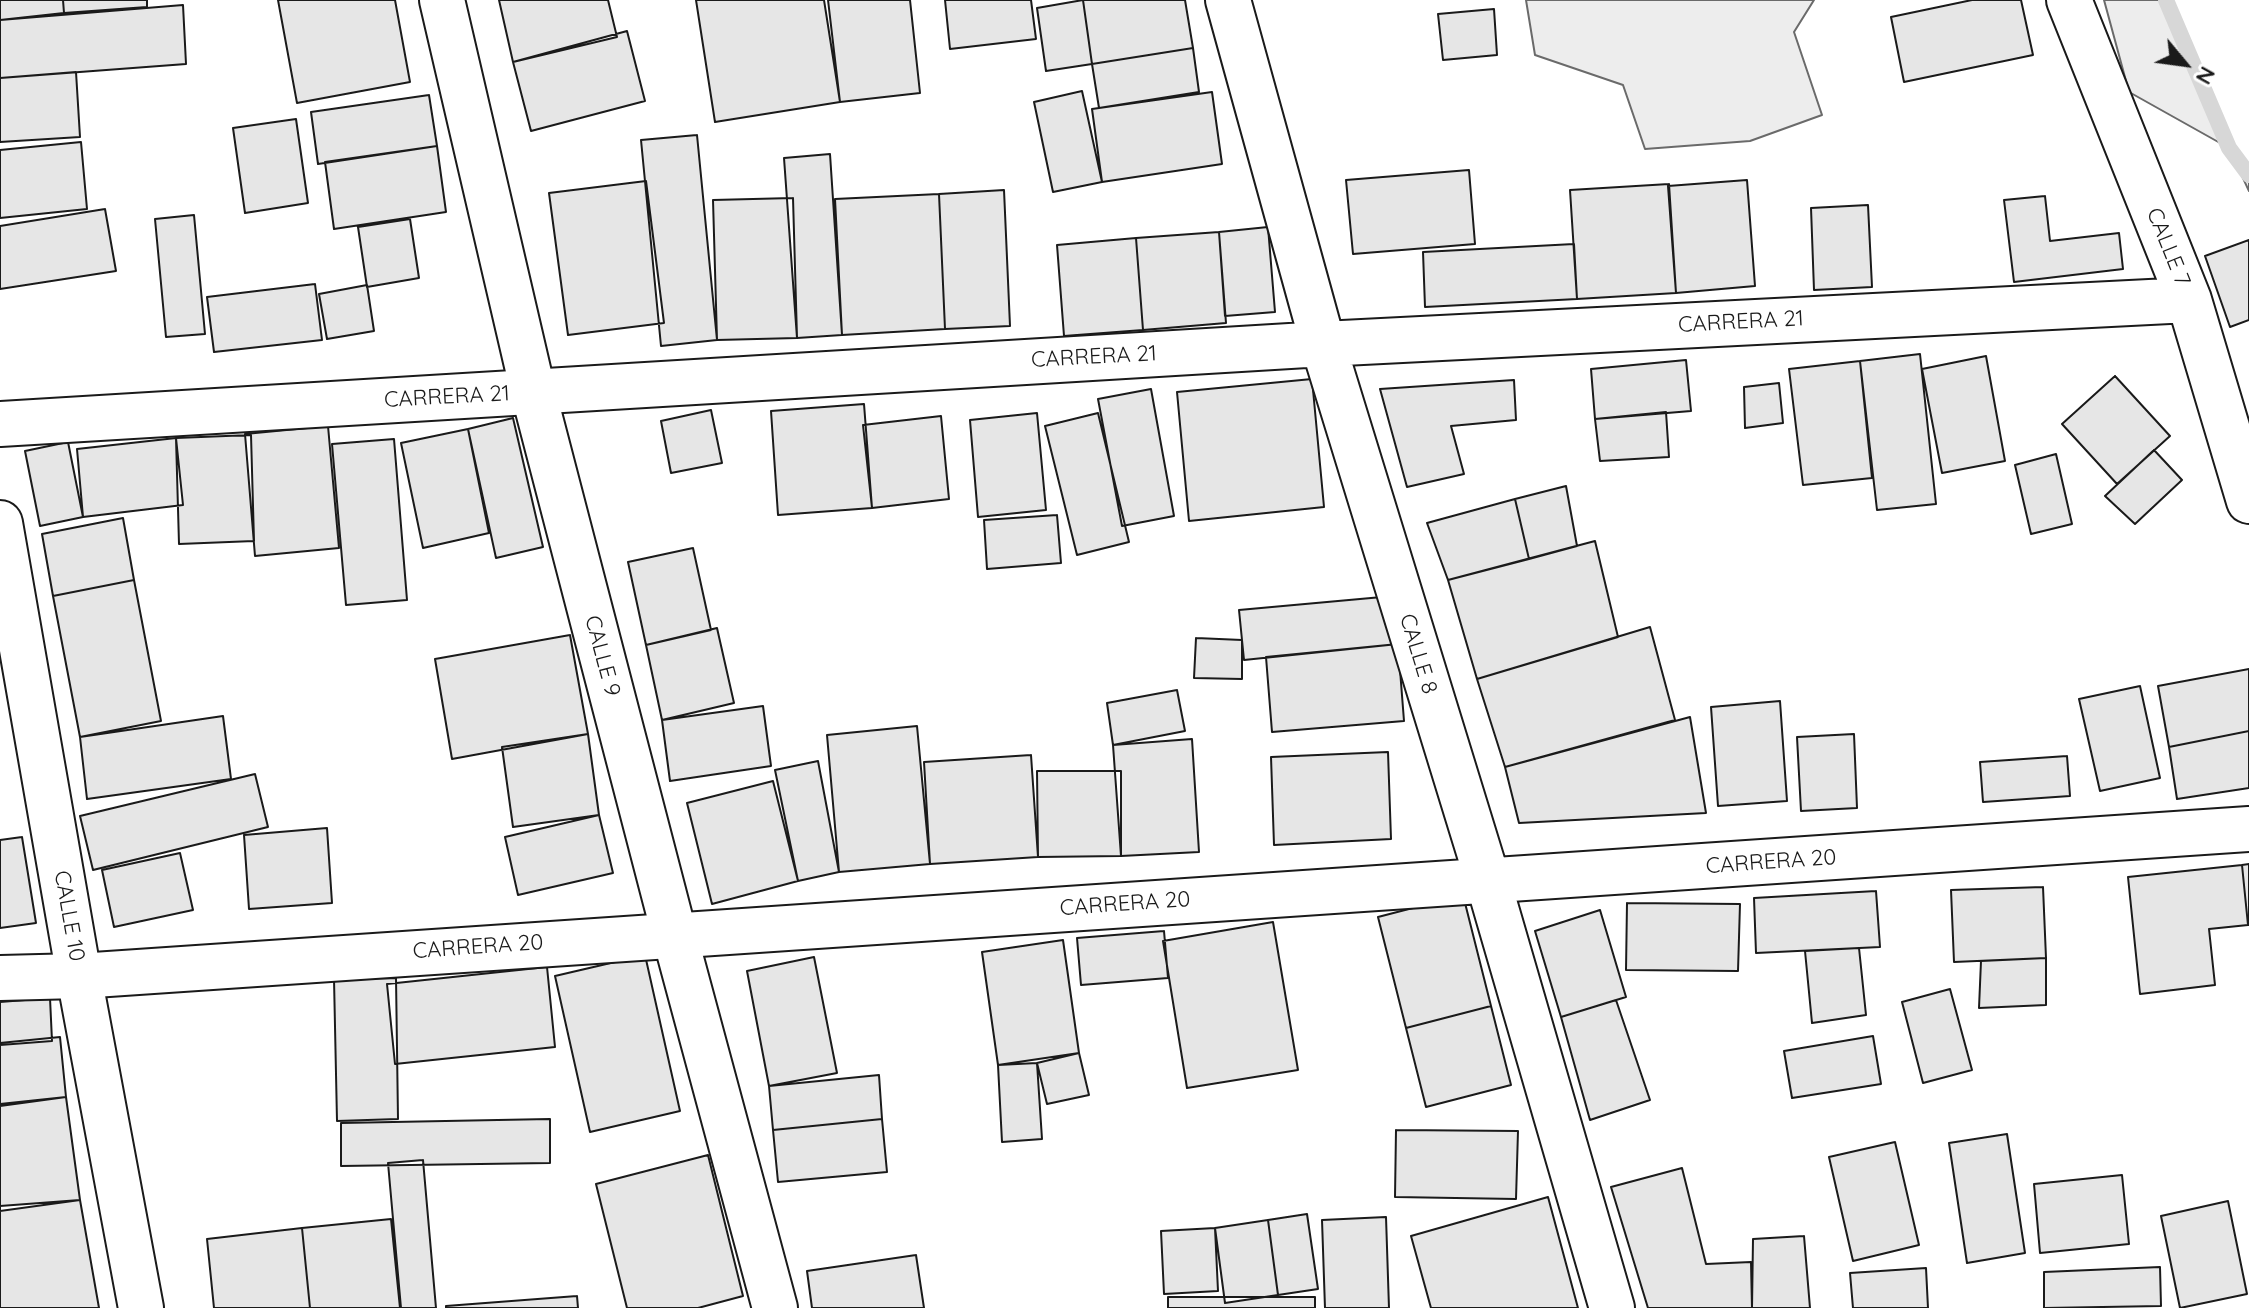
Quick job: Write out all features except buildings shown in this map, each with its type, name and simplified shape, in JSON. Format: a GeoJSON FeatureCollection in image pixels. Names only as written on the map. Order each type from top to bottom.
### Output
{"type":"FeatureCollection","features":[{"type":"Feature","properties":{"kind":"street","name":"CALLE 9"},"geometry":{"type":"LineString","coordinates":[[442,0],[533,391],[775,1308]]}},
{"type":"Feature","properties":{"kind":"street","name":"CALLE 8"},"geometry":{"type":"LineString","coordinates":[[1228,0],[1323,344],[1488,881],[1612,1308]]}},
{"type":"Feature","properties":{"kind":"street","name":"CALLE 7"},"geometry":{"type":"LineString","coordinates":[[2069,0],[2189,300],[2249,501]]}},
{"type":"Feature","properties":{"kind":"street","name":"CARRERA 21"},"geometry":{"type":"LineString","coordinates":[[0,424],[1323,344],[2189,300]]}},
{"type":"Feature","properties":{"kind":"street","name":"CALLE 10"},"geometry":{"type":"LineString","coordinates":[[0,523],[141,1308]]}},
{"type":"Feature","properties":{"kind":"street","name":"CARRERA 20"},"geometry":{"type":"LineString","coordinates":[[0,978],[79,976],[674,933],[2249,829]]}},
{"type":"Feature","properties":{"kind":"shaded area"},"geometry":{"type":"Polygon","coordinates":[[[1526,0],[1814,0],[1794,32],[1822,115],[1750,141],[1645,149],[1623,85],[1535,55],[1526,0]]]}},
{"type":"Feature","properties":{"kind":"shaded area"},"geometry":{"type":"Polygon","coordinates":[[[2104,0],[2166,0],[2229,148],[2129,92],[2104,0]]]}},
{"type":"Feature","properties":{"kind":"shaded area"},"geometry":{"type":"Polygon","coordinates":[[[2229,148],[2249,175],[2249,191],[2229,148]]]}},
{"type":"Feature","properties":{"kind":"waterway"},"geometry":{"type":"LineString","coordinates":[[2166,0],[2229,148],[2249,175]]}}]}
